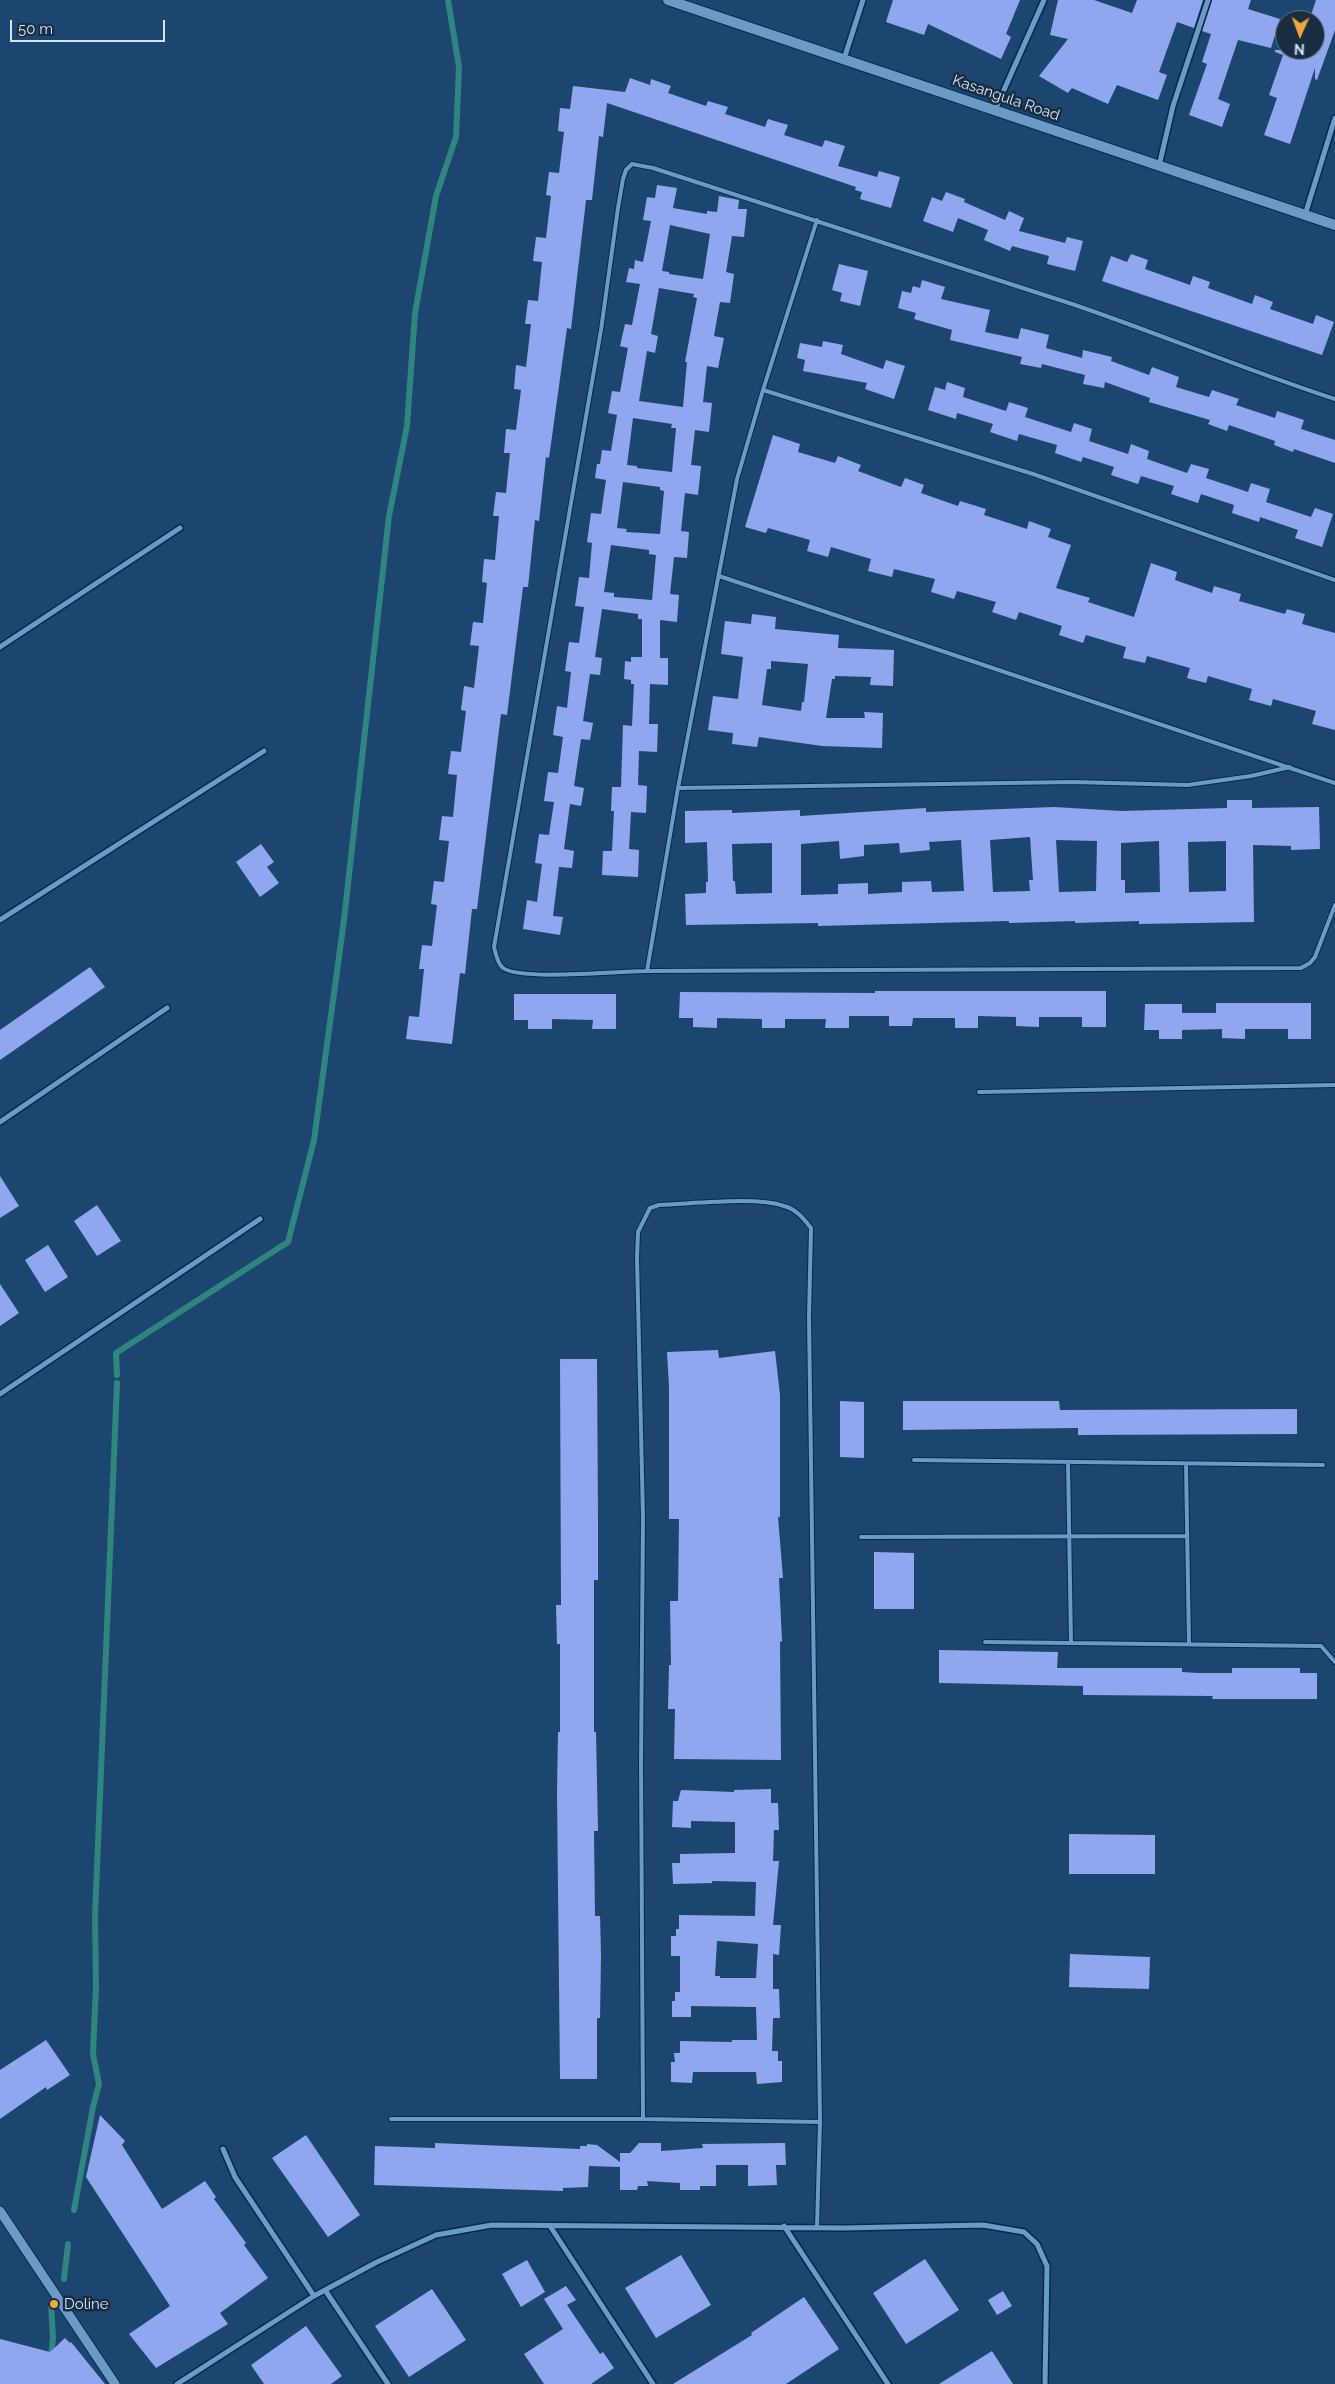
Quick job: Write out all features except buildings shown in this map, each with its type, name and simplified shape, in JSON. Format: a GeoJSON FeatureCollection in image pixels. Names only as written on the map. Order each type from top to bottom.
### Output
{"type":"FeatureCollection","features":[{"type":"Feature","properties":{"kind":"main road","name":"Kasangula Road"},"geometry":{"type":"LineString","coordinates":[[668,0],[1335,225]]}},
{"type":"Feature","properties":{"kind":"street"},"geometry":{"type":"LineString","coordinates":[[844,59],[863,0]]}},
{"type":"Feature","properties":{"kind":"street"},"geometry":{"type":"LineString","coordinates":[[996,110],[1044,0]]}},
{"type":"Feature","properties":{"kind":"street"},"geometry":{"type":"LineString","coordinates":[[1159,166],[1173,106],[1208,0]]}},
{"type":"Feature","properties":{"kind":"street"},"geometry":{"type":"LineString","coordinates":[[1305,215],[1335,118]]}},
{"type":"Feature","properties":{"kind":"street"},"geometry":{"type":"LineString","coordinates":[[0,647],[180,528]]}},
{"type":"Feature","properties":{"kind":"street"},"geometry":{"type":"LineString","coordinates":[[0,920],[264,751]]}},
{"type":"Feature","properties":{"kind":"street"},"geometry":{"type":"LineString","coordinates":[[0,1122],[167,1008]]}},
{"type":"Feature","properties":{"kind":"street"},"geometry":{"type":"LineString","coordinates":[[0,1394],[260,1219]]}},
{"type":"Feature","properties":{"kind":"street"},"geometry":{"type":"LineString","coordinates":[[223,2150],[235,2177],[314,2296]]}},
{"type":"Feature","properties":{"kind":"street"},"geometry":{"type":"LineString","coordinates":[[0,2212],[116,2384]]}},
{"type":"Feature","properties":{"kind":"street"},"geometry":{"type":"LineString","coordinates":[[177,2384],[314,2296],[375,2263],[436,2235],[492,2225],[784,2226],[818,2228],[983,2225],[1024,2232],[1033,2238],[1043,2254],[1047,2266],[1045,2384]]}},
{"type":"Feature","properties":{"kind":"street"},"geometry":{"type":"LineString","coordinates":[[550,2226],[653,2384]]}},
{"type":"Feature","properties":{"kind":"street"},"geometry":{"type":"LineString","coordinates":[[784,2226],[888,2384]]}},
{"type":"Feature","properties":{"kind":"street"},"geometry":{"type":"LineString","coordinates":[[325,2290],[388,2384]]}},
{"type":"Feature","properties":{"kind":"lane"},"geometry":{"type":"LineString","coordinates":[[1335,399],[1261,375],[1139,327],[817,220],[640,164],[632,164],[626,170],[623,179],[601,330],[494,947],[498,962],[503,968],[514,973],[549,974],[647,970],[1301,968],[1310,964],[1315,957],[1335,905]]}},
{"type":"Feature","properties":{"kind":"lane"},"geometry":{"type":"LineString","coordinates":[[647,970],[678,788],[737,479],[817,220]]}},
{"type":"Feature","properties":{"kind":"lane"},"geometry":{"type":"LineString","coordinates":[[763,390],[1033,474],[1335,580]]}},
{"type":"Feature","properties":{"kind":"lane"},"geometry":{"type":"LineString","coordinates":[[719,576],[1290,767],[1335,784]]}},
{"type":"Feature","properties":{"kind":"lane"},"geometry":{"type":"LineString","coordinates":[[678,788],[1073,782],[1188,785],[1251,776],[1290,767]]}},
{"type":"Feature","properties":{"kind":"lane"},"geometry":{"type":"LineString","coordinates":[[979,1092],[1335,1085]]}},
{"type":"Feature","properties":{"kind":"lane"},"geometry":{"type":"LineString","coordinates":[[643,2119],[642,1517],[638,1232],[650,1208],[659,1205],[751,1202],[784,1206],[801,1216],[811,1228],[809,1317],[820,2122],[818,2228]]}},
{"type":"Feature","properties":{"kind":"lane"},"geometry":{"type":"LineString","coordinates":[[914,1460],[1323,1465]]}},
{"type":"Feature","properties":{"kind":"lane"},"geometry":{"type":"LineString","coordinates":[[1068,1462],[1071,1643]]}},
{"type":"Feature","properties":{"kind":"lane"},"geometry":{"type":"LineString","coordinates":[[1186,1464],[1189,1644]]}},
{"type":"Feature","properties":{"kind":"lane"},"geometry":{"type":"LineString","coordinates":[[861,1537],[1187,1536]]}},
{"type":"Feature","properties":{"kind":"lane"},"geometry":{"type":"LineString","coordinates":[[985,1642],[1321,1646],[1335,1662]]}},
{"type":"Feature","properties":{"kind":"lane"},"geometry":{"type":"LineString","coordinates":[[391,2119],[643,2119],[820,2122]]}},
{"type":"Feature","properties":{"kind":"waterway"},"geometry":{"type":"LineString","coordinates":[[117,1375],[116,1353],[288,1242],[314,1140],[344,920],[389,516],[407,426],[415,313],[436,196],[456,137],[459,67],[448,0]]}},
{"type":"Feature","properties":{"kind":"waterway"},"geometry":{"type":"LineString","coordinates":[[74,2210],[99,2084],[93,2054],[96,1986],[95,1916],[117,1383]]}},
{"type":"Feature","properties":{"kind":"waterway"},"geometry":{"type":"LineString","coordinates":[[64,2279],[68,2244]]}},
{"type":"Feature","properties":{"kind":"waterway"},"geometry":{"type":"LineString","coordinates":[[51,2303],[53,2338],[51,2357]]}},
{"type":"Feature","properties":{"kind":"place","name":"Doline"},"geometry":{"type":"Point","coordinates":[54,2304]}}]}
